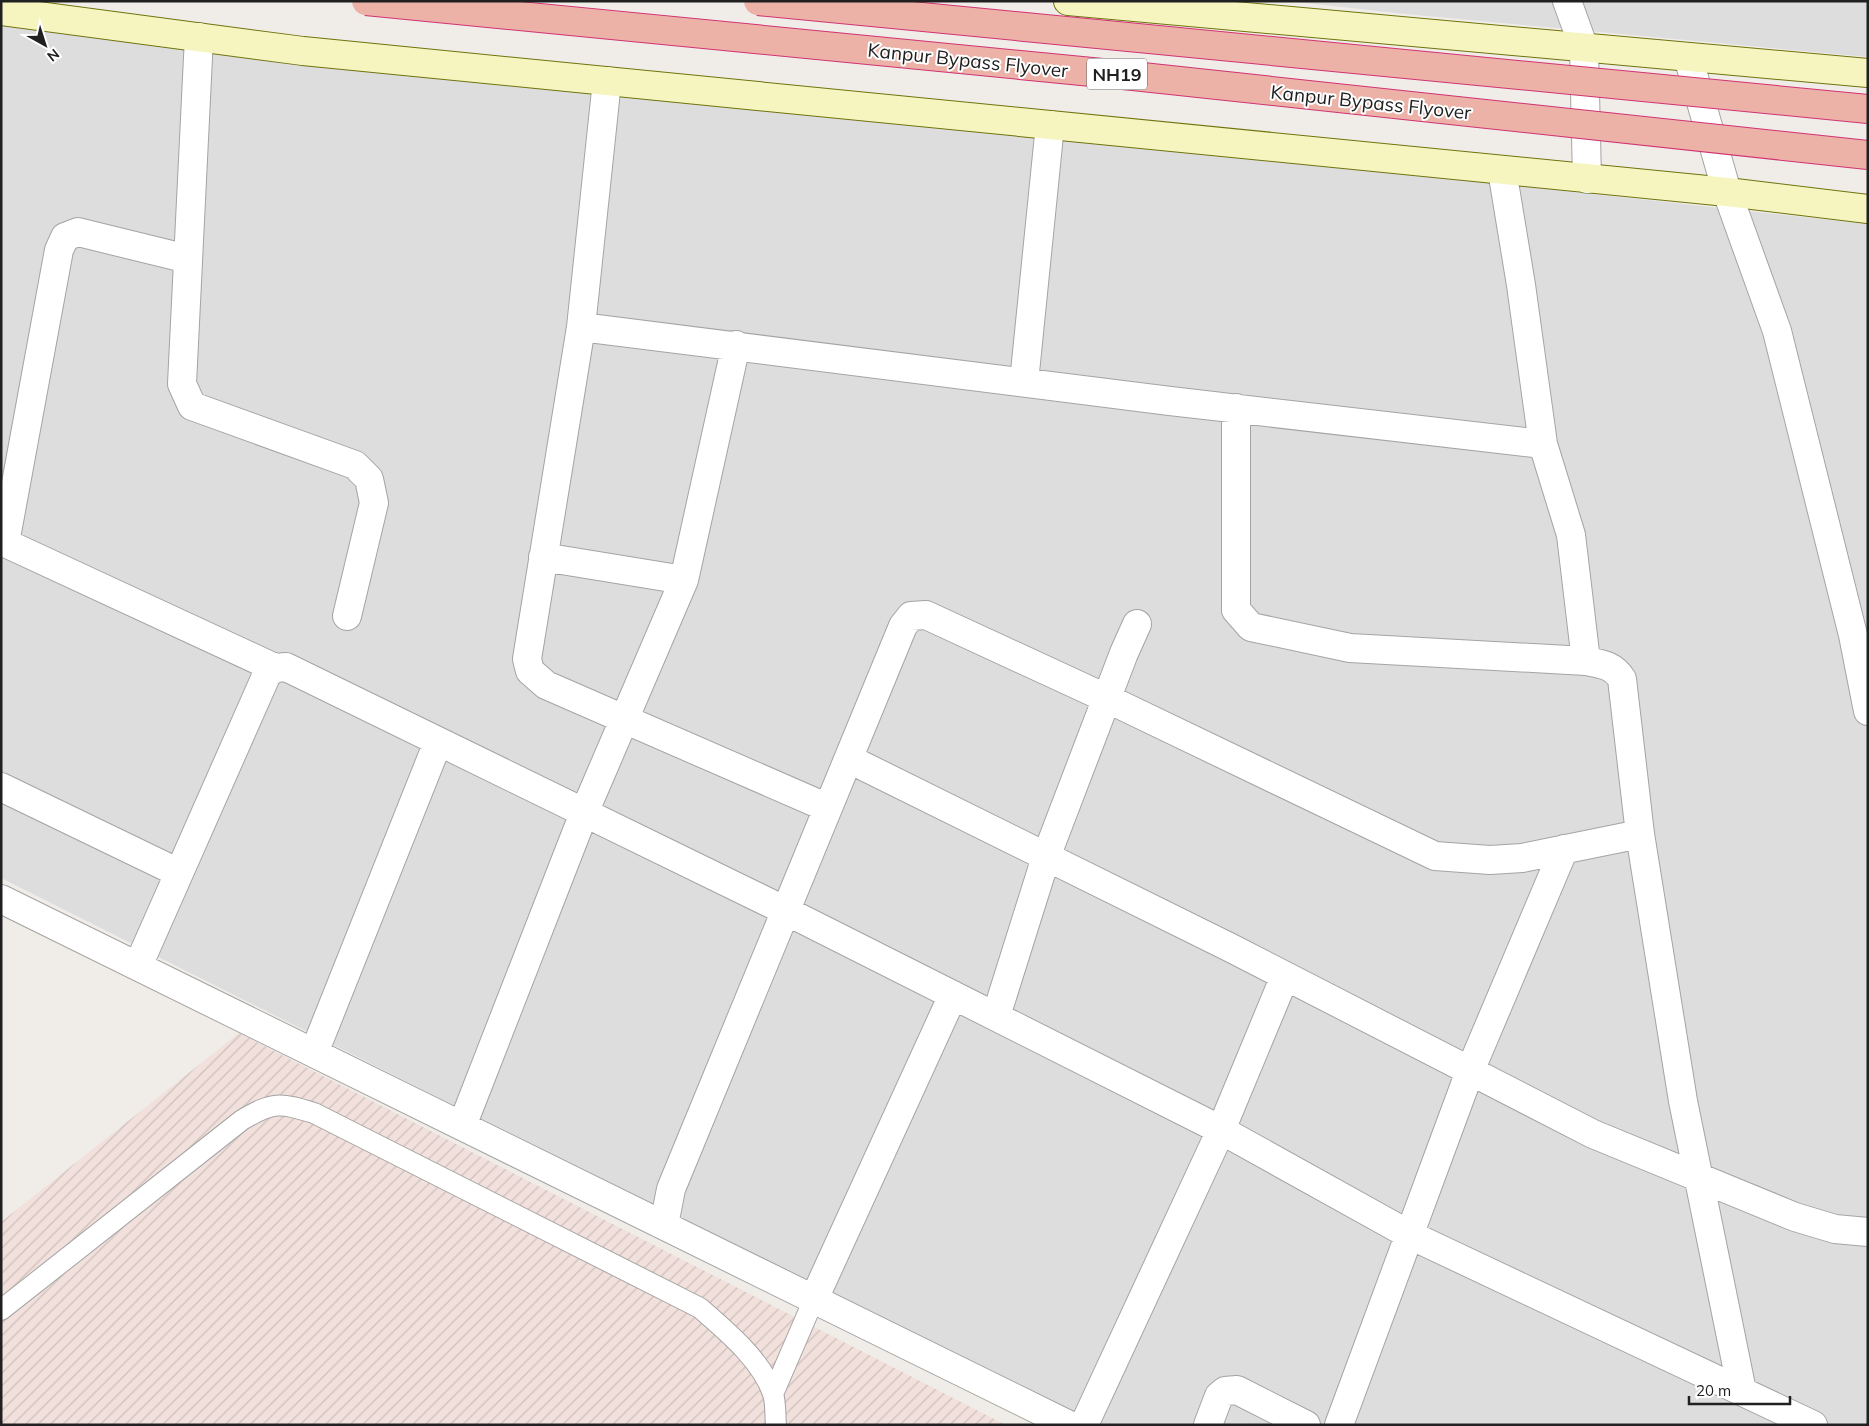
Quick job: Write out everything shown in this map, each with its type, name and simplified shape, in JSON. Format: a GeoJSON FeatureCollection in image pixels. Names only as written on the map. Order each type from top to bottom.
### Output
{"type":"FeatureCollection","features":[{"type":"Feature","properties":{"kind":"highway","name":"Kanpur Bypass Flyover"},"geometry":{"type":"LineString","coordinates":[[366,1],[1133,76],[1868,155]]}},
{"type":"Feature","properties":{"kind":"highway","name":"Kanpur Bypass Flyover"},"geometry":{"type":"LineString","coordinates":[[758,1],[1868,109]]}},
{"type":"Feature","properties":{"kind":"main road"},"geometry":{"type":"LineString","coordinates":[[1068,1],[1868,73]]}},
{"type":"Feature","properties":{"kind":"main road"},"geometry":{"type":"LineString","coordinates":[[1,11],[303,51],[1727,192],[1868,209]]}},
{"type":"Feature","properties":{"kind":"street"},"geometry":{"type":"LineString","coordinates":[[1567,1],[1584,48],[1588,179]]}},
{"type":"Feature","properties":{"kind":"street"},"geometry":{"type":"LineString","coordinates":[[199,38],[182,384],[192,406],[355,465],[369,479],[374,503],[347,616]]}},
{"type":"Feature","properties":{"kind":"street"},"geometry":{"type":"LineString","coordinates":[[1688,57],[1727,192],[1777,331],[1853,635],[1868,712]]}},
{"type":"Feature","properties":{"kind":"street"},"geometry":{"type":"LineString","coordinates":[[607,81],[580,327],[527,659],[530,672],[546,685],[828,808]]}},
{"type":"Feature","properties":{"kind":"street"},"geometry":{"type":"LineString","coordinates":[[1024,382],[1050,125]]}},
{"type":"Feature","properties":{"kind":"street"},"geometry":{"type":"LineString","coordinates":[[1502,170],[1521,285],[1543,444],[1571,535],[1586,661]]}},
{"type":"Feature","properties":{"kind":"street"},"geometry":{"type":"LineString","coordinates":[[188,259],[78,232],[66,237],[59,250],[3,542],[275,668],[286,667],[786,911],[996,1016],[1221,1130],[1410,1235],[1813,1425]]}},
{"type":"Feature","properties":{"kind":"street"},"geometry":{"type":"LineString","coordinates":[[580,327],[1543,444]]}},
{"type":"Feature","properties":{"kind":"street"},"geometry":{"type":"LineString","coordinates":[[462,1126],[584,813],[684,580],[736,345]]}},
{"type":"Feature","properties":{"kind":"street"},"geometry":{"type":"LineString","coordinates":[[1236,408],[1236,610],[1251,628],[1350,648],[1586,661],[1607,665],[1617,671],[1622,679],[1640,834],[1683,1101],[1742,1391]]}},
{"type":"Feature","properties":{"kind":"street"},"geometry":{"type":"LineString","coordinates":[[543,557],[684,580]]}},
{"type":"Feature","properties":{"kind":"street"},"geometry":{"type":"LineString","coordinates":[[664,1225],[671,1189],[902,626],[911,616],[926,615],[1108,699],[1435,856],[1490,860],[1522,858],[1640,834]]}},
{"type":"Feature","properties":{"kind":"street"},"geometry":{"type":"LineString","coordinates":[[996,1016],[1046,857],[1124,653],[1137,624]]}},
{"type":"Feature","properties":{"kind":"street"},"geometry":{"type":"LineString","coordinates":[[138,966],[267,674],[275,668]]}},
{"type":"Feature","properties":{"kind":"street"},"geometry":{"type":"LineString","coordinates":[[314,1053],[438,742]]}},
{"type":"Feature","properties":{"kind":"street"},"geometry":{"type":"LineString","coordinates":[[849,759],[1285,976],[1593,1134],[1795,1217],[1835,1229],[1868,1232]]}},
{"type":"Feature","properties":{"kind":"street"},"geometry":{"type":"LineString","coordinates":[[1,787],[179,872]]}},
{"type":"Feature","properties":{"kind":"street"},"geometry":{"type":"LineString","coordinates":[[1339,1425],[1470,1071],[1564,849]]}},
{"type":"Feature","properties":{"kind":"street"},"geometry":{"type":"LineString","coordinates":[[1,899],[1069,1425]]}},
{"type":"Feature","properties":{"kind":"street"},"geometry":{"type":"LineString","coordinates":[[1084,1425],[1221,1130],[1285,976]]}},
{"type":"Feature","properties":{"kind":"street"},"geometry":{"type":"LineString","coordinates":[[814,1299],[953,995]]}},
{"type":"Feature","properties":{"kind":"street"},"geometry":{"type":"LineString","coordinates":[[1208,1425],[1219,1396],[1226,1391],[1237,1390],[1306,1425]]}},
{"type":"Feature","properties":{"kind":"lane"},"geometry":{"type":"LineString","coordinates":[[1,1310],[242,1120],[261,1109],[284,1104],[314,1113],[700,1308],[729,1333],[759,1366],[773,1394],[776,1425]]}},
{"type":"Feature","properties":{"kind":"lane"},"geometry":{"type":"LineString","coordinates":[[773,1394],[814,1299]]}},
{"type":"Feature","properties":{"kind":"shaded area"},"geometry":{"type":"Polygon","coordinates":[[[1289,1],[1868,1],[1868,57],[1395,13],[1289,1]]]}},
{"type":"Feature","properties":{"kind":"shaded area"},"geometry":{"type":"Polygon","coordinates":[[[1,21],[1868,224],[1868,1425],[1091,1425],[1,878],[1,21]]]}},
{"type":"Feature","properties":{"kind":"shaded area"},"geometry":{"type":"Polygon","coordinates":[[[239,1033],[1006,1425],[1,1425],[1,1222],[239,1033]]]}}]}
